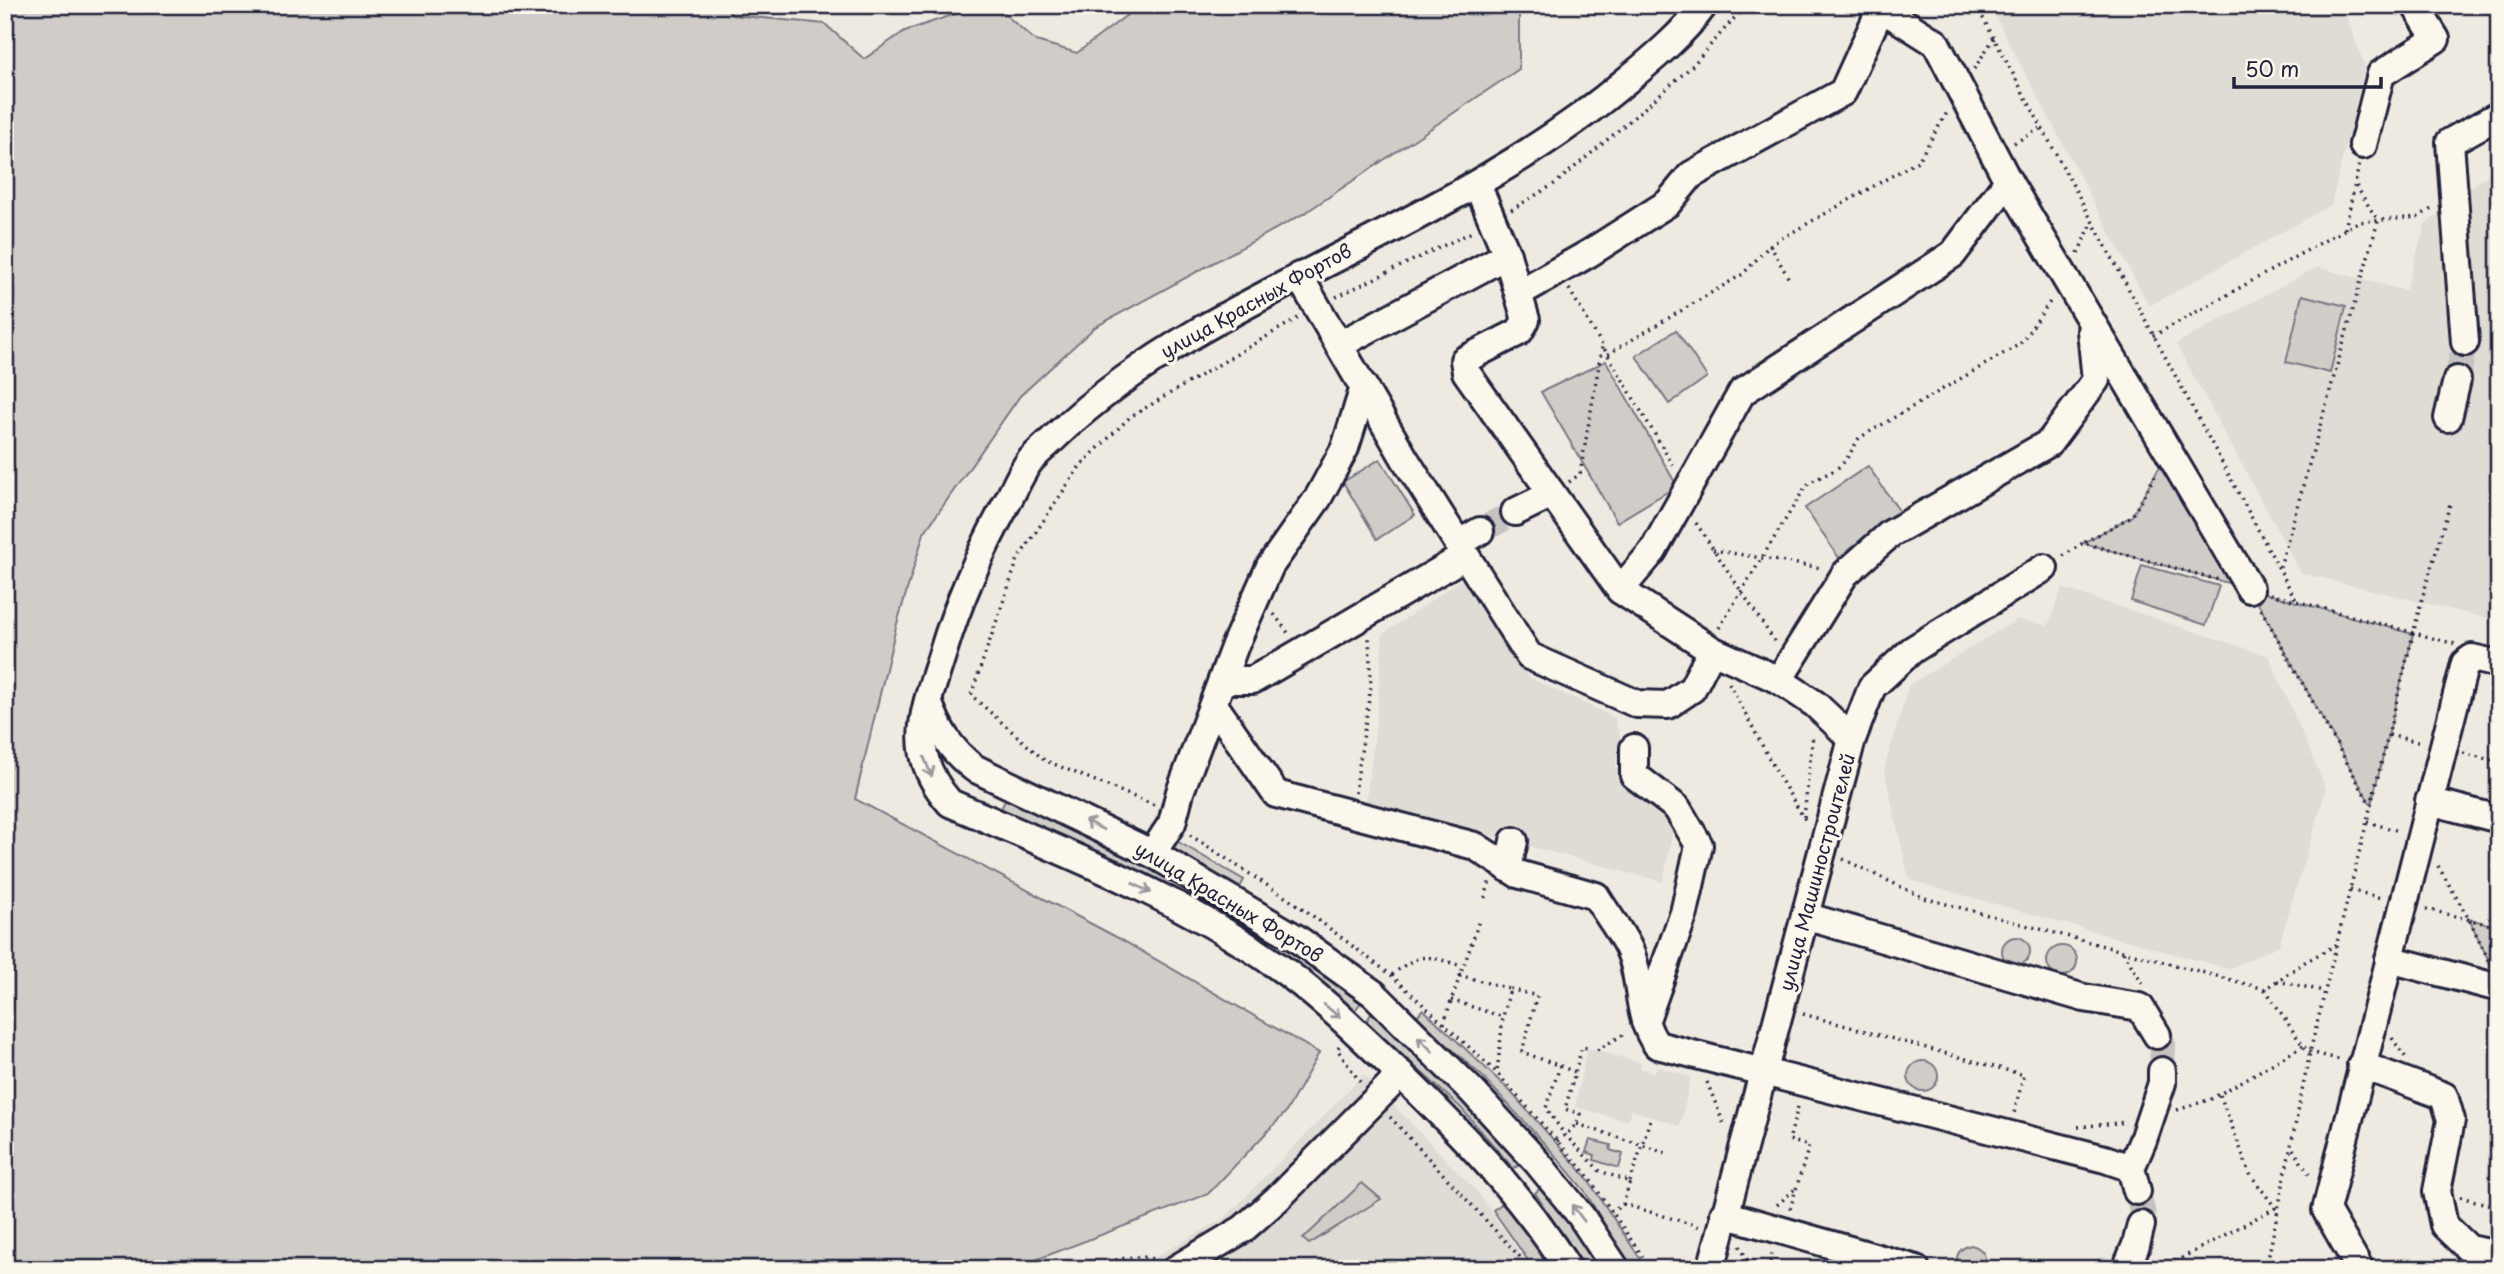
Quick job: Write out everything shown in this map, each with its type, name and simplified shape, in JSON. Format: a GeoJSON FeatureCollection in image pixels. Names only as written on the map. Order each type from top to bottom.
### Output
{"type":"FeatureCollection","features":[{"type":"Feature","properties":{"kind":"street","name":"улица Красных Фортов"},"geometry":{"type":"LineString","coordinates":[[1568,1269],[1549,1239],[1505,1184],[1401,1074],[1352,1027],[1277,965],[1206,922],[1136,885],[950,803],[937,789],[922,753],[921,734],[953,617],[992,530],[1029,462],[1082,410],[1148,361],[1299,276],[1476,184],[1529,153],[1589,113],[1685,27],[1704,5]]}},
{"type":"Feature","properties":{"kind":"street"},"geometry":{"type":"LineString","coordinates":[[2363,145],[2381,74],[2437,39],[2415,5]]}},
{"type":"Feature","properties":{"kind":"street"},"geometry":{"type":"LineString","coordinates":[[1519,293],[1668,202],[1691,175],[1843,92],[1878,7],[1936,43],[2008,181],[2250,589]]}},
{"type":"Feature","properties":{"kind":"street"},"geometry":{"type":"LineString","coordinates":[[2465,342],[2450,142],[2499,115]]}},
{"type":"Feature","properties":{"kind":"street"},"geometry":{"type":"LineString","coordinates":[[1620,590],[1653,551],[1742,392],[1953,254],[2008,181]]}},
{"type":"Feature","properties":{"kind":"street","name":"улица Машиностроителей"},"geometry":{"type":"LineString","coordinates":[[1476,184],[1507,255],[1526,320],[1519,332],[1464,360],[1466,372],[1620,590],[1709,648],[1779,680],[1815,704],[1852,740],[1711,1269]]}},
{"type":"Feature","properties":{"kind":"street"},"geometry":{"type":"LineString","coordinates":[[1339,345],[1507,255]]}},
{"type":"Feature","properties":{"kind":"street"},"geometry":{"type":"LineString","coordinates":[[1299,276],[1364,387],[1467,544],[1529,656],[1637,704],[1668,705],[1692,689],[1709,648]]}},
{"type":"Feature","properties":{"kind":"street"},"geometry":{"type":"LineString","coordinates":[[1779,680],[1848,572],[1890,534],[2049,443],[2096,380],[2091,322]]}},
{"type":"Feature","properties":{"kind":"street"},"geometry":{"type":"LineString","coordinates":[[2448,418],[2456,380]]}},
{"type":"Feature","properties":{"kind":"street"},"geometry":{"type":"LineString","coordinates":[[1155,855],[1172,823],[1180,792],[1270,566],[1318,498],[1345,447],[1364,387]]}},
{"type":"Feature","properties":{"kind":"street"},"geometry":{"type":"LineString","coordinates":[[1515,512],[1552,494]]}},
{"type":"Feature","properties":{"kind":"street"},"geometry":{"type":"LineString","coordinates":[[1223,680],[1253,680],[1367,614],[1467,544]]}},
{"type":"Feature","properties":{"kind":"street"},"geometry":{"type":"LineString","coordinates":[[1852,740],[1872,687],[1912,649],[2044,568]]}},
{"type":"Feature","properties":{"kind":"street"},"geometry":{"type":"LineString","coordinates":[[2360,1269],[2326,1210],[2356,1064],[2389,959],[2392,901],[2420,836],[2429,801],[2450,750],[2465,663],[2472,658],[2499,664]]}},
{"type":"Feature","properties":{"kind":"street","name":"улица Красных Фортов"},"geometry":{"type":"LineString","coordinates":[[928,701],[943,736],[961,758],[974,768],[1155,855],[1296,938],[1374,994],[1472,1091],[1536,1161],[1581,1216],[1616,1269]]}},
{"type":"Feature","properties":{"kind":"street"},"geometry":{"type":"LineString","coordinates":[[1214,705],[1276,794],[1475,846],[1518,874],[1596,896],[1629,948],[1645,1022],[1657,1045],[2105,1159],[2134,1180],[2162,1083],[2162,1071]]}},
{"type":"Feature","properties":{"kind":"street"},"geometry":{"type":"LineString","coordinates":[[1629,753],[1634,775],[1677,808],[1699,845],[1684,913],[1645,1022]]}},
{"type":"Feature","properties":{"kind":"street"},"geometry":{"type":"LineString","coordinates":[[2429,801],[2499,819]]}},
{"type":"Feature","properties":{"kind":"street"},"geometry":{"type":"LineString","coordinates":[[1508,868],[1514,841]]}},
{"type":"Feature","properties":{"kind":"street"},"geometry":{"type":"LineString","coordinates":[[1805,916],[2084,998],[2140,1007],[2157,1035]]}},
{"type":"Feature","properties":{"kind":"street"},"geometry":{"type":"LineString","coordinates":[[2389,959],[2496,979]]}},
{"type":"Feature","properties":{"kind":"street"},"geometry":{"type":"LineString","coordinates":[[2356,1064],[2444,1096],[2451,1120],[2437,1191],[2444,1225],[2469,1249],[2499,1255]]}},
{"type":"Feature","properties":{"kind":"street"},"geometry":{"type":"LineString","coordinates":[[1178,1268],[1242,1229],[1277,1199],[1401,1074]]}},
{"type":"Feature","properties":{"kind":"street"},"geometry":{"type":"LineString","coordinates":[[1505,1184],[1536,1161]]}},
{"type":"Feature","properties":{"kind":"street"},"geometry":{"type":"LineString","coordinates":[[1724,1214],[1916,1269]]}},
{"type":"Feature","properties":{"kind":"street"},"geometry":{"type":"LineString","coordinates":[[2128,1265],[2141,1225]]}},
{"type":"Feature","properties":{"kind":"path"},"geometry":{"type":"LineString","coordinates":[[1172,823],[1151,813],[1154,805],[1044,760],[971,695],[986,645],[1018,559],[1080,466],[1130,417],[1318,307],[1492,222],[1556,183],[1691,66],[1746,5]]}},
{"type":"Feature","properties":{"kind":"path"},"geometry":{"type":"LineString","coordinates":[[1976,5],[2297,601]]}},
{"type":"Feature","properties":{"kind":"path"},"geometry":{"type":"LineString","coordinates":[[1608,354],[1743,274],[1770,245],[1918,162],[1994,38]]}},
{"type":"Feature","properties":{"kind":"path"},"geometry":{"type":"LineString","coordinates":[[1994,154],[2042,128]]}},
{"type":"Feature","properties":{"kind":"path"},"geometry":{"type":"LineString","coordinates":[[2345,229],[2363,145]]}},
{"type":"Feature","properties":{"kind":"path"},"geometry":{"type":"LineString","coordinates":[[2280,569],[2378,220],[2355,184]]}},
{"type":"Feature","properties":{"kind":"path"},"geometry":{"type":"LineString","coordinates":[[2153,336],[2358,222],[2418,217],[2454,193]]}},
{"type":"Feature","properties":{"kind":"path"},"geometry":{"type":"LineString","coordinates":[[2092,223],[2065,278],[2021,344],[1859,438],[1838,468],[1815,478],[1806,486],[1709,648],[1779,777],[1823,849],[1924,898],[2265,989],[2302,1046],[2310,1052],[2356,1064]]}},
{"type":"Feature","properties":{"kind":"path"},"geometry":{"type":"LineString","coordinates":[[1770,245],[1789,279]]}},
{"type":"Feature","properties":{"kind":"path"},"geometry":{"type":"LineString","coordinates":[[1558,271],[1608,354],[1713,550],[1782,652]]}},
{"type":"Feature","properties":{"kind":"path"},"geometry":{"type":"LineString","coordinates":[[1552,494],[1580,474],[1602,345]]}},
{"type":"Feature","properties":{"kind":"path"},"geometry":{"type":"LineString","coordinates":[[2044,568],[2132,516],[2168,452]]}},
{"type":"Feature","properties":{"kind":"path"},"geometry":{"type":"LineString","coordinates":[[2266,1269],[2310,1052],[2413,634],[2450,504]]}},
{"type":"Feature","properties":{"kind":"path"},"geometry":{"type":"LineString","coordinates":[[2083,543],[2467,647],[2472,658]]}},
{"type":"Feature","properties":{"kind":"path"},"geometry":{"type":"LineString","coordinates":[[1713,550],[1848,572]]}},
{"type":"Feature","properties":{"kind":"path"},"geometry":{"type":"LineString","coordinates":[[2250,589],[2371,805]]}},
{"type":"Feature","properties":{"kind":"path"},"geometry":{"type":"LineString","coordinates":[[1259,592],[1301,652]]}},
{"type":"Feature","properties":{"kind":"path"},"geometry":{"type":"LineString","coordinates":[[1351,813],[1371,685],[1367,614]]}},
{"type":"Feature","properties":{"kind":"path"},"geometry":{"type":"LineString","coordinates":[[1804,819],[1815,704]]}},
{"type":"Feature","properties":{"kind":"path"},"geometry":{"type":"LineString","coordinates":[[2388,735],[2499,762]]}},
{"type":"Feature","properties":{"kind":"path"},"geometry":{"type":"LineString","coordinates":[[2367,822],[2420,836],[2469,919],[2496,979]]}},
{"type":"Feature","properties":{"kind":"path"},"geometry":{"type":"LineString","coordinates":[[2350,890],[2499,927]]}},
{"type":"Feature","properties":{"kind":"path"},"geometry":{"type":"LineString","coordinates":[[1444,1024],[1462,966],[1470,955],[1479,920]]}},
{"type":"Feature","properties":{"kind":"path"},"geometry":{"type":"LineString","coordinates":[[2265,989],[2336,945]]}},
{"type":"Feature","properties":{"kind":"path"},"geometry":{"type":"LineString","coordinates":[[2122,950],[2145,988],[2140,1007]]}},
{"type":"Feature","properties":{"kind":"path"},"geometry":{"type":"LineString","coordinates":[[1374,994],[1409,960],[1425,956],[1462,966]]}},
{"type":"Feature","properties":{"kind":"path"},"geometry":{"type":"LineString","coordinates":[[1459,975],[1537,996],[1522,1052],[1575,1072]]}},
{"type":"Feature","properties":{"kind":"path"},"geometry":{"type":"LineString","coordinates":[[2277,981],[2325,991]]}},
{"type":"Feature","properties":{"kind":"path"},"geometry":{"type":"LineString","coordinates":[[1496,1073],[1503,1017],[1510,989]]}},
{"type":"Feature","properties":{"kind":"path"},"geometry":{"type":"LineString","coordinates":[[1451,1000],[1503,1017]]}},
{"type":"Feature","properties":{"kind":"path"},"geometry":{"type":"LineString","coordinates":[[1780,1008],[2024,1074],[2009,1135]]}},
{"type":"Feature","properties":{"kind":"path"},"geometry":{"type":"LineString","coordinates":[[1597,1050],[1645,1022]]}},
{"type":"Feature","properties":{"kind":"path"},"geometry":{"type":"LineString","coordinates":[[1352,1027],[1337,1049],[1374,1101],[1519,1256],[1527,1269]]}},
{"type":"Feature","properties":{"kind":"path"},"geometry":{"type":"LineString","coordinates":[[2150,1119],[2220,1094],[2302,1046]]}},
{"type":"Feature","properties":{"kind":"path"},"geometry":{"type":"LineString","coordinates":[[1557,1141],[1577,1124],[1581,1111],[1565,1109],[1582,1047],[1587,1048]]}},
{"type":"Feature","properties":{"kind":"path"},"geometry":{"type":"LineString","coordinates":[[1559,1066],[1546,1108],[1565,1135],[1600,1171],[1630,1182]]}},
{"type":"Feature","properties":{"kind":"path"},"geometry":{"type":"LineString","coordinates":[[1705,1077],[1726,1132]]}},
{"type":"Feature","properties":{"kind":"path"},"geometry":{"type":"LineString","coordinates":[[1796,1188],[1809,1146],[1789,1140],[1804,1084]]}},
{"type":"Feature","properties":{"kind":"path"},"geometry":{"type":"LineString","coordinates":[[2220,1094],[2250,1174],[2277,1210]]}},
{"type":"Feature","properties":{"kind":"path"},"geometry":{"type":"LineString","coordinates":[[2488,1110],[2499,1113]]}},
{"type":"Feature","properties":{"kind":"path"},"geometry":{"type":"LineString","coordinates":[[1612,1212],[1623,1204],[1651,1116]]}},
{"type":"Feature","properties":{"kind":"path"},"geometry":{"type":"LineString","coordinates":[[1577,1124],[1669,1154]]}},
{"type":"Feature","properties":{"kind":"path"},"geometry":{"type":"LineString","coordinates":[[2437,1191],[2499,1207]]}},
{"type":"Feature","properties":{"kind":"path"},"geometry":{"type":"LineString","coordinates":[[1623,1204],[1701,1227]]}},
{"type":"Feature","properties":{"kind":"path"},"geometry":{"type":"LineString","coordinates":[[2128,1265],[2163,1268],[2277,1210]]}},
{"type":"Feature","properties":{"kind":"path"},"geometry":{"type":"LineString","coordinates":[[1089,1269],[1116,1259],[1138,1257],[1148,1257],[1178,1268]]}},
{"type":"Feature","properties":{"kind":"shaded area"},"geometry":{"type":"Polygon","coordinates":[[[5,5],[724,5],[732,15],[825,24],[864,59],[905,31],[982,5],[994,5],[1036,41],[1077,53],[1140,5],[1519,5],[1519,69],[1305,213],[1095,327],[1020,396],[924,533],[896,627],[855,799],[1120,939],[1319,1053],[1286,1112],[1208,1194],[1012,1269],[5,1269],[5,5]]]}},
{"type":"Feature","properties":{"kind":"shaded area"},"geometry":{"type":"Polygon","coordinates":[[[1989,5],[2342,5],[2365,67],[2331,205],[2149,306],[1989,5]]]}},
{"type":"Feature","properties":{"kind":"shaded area"},"geometry":{"type":"Polygon","coordinates":[[[2499,165],[2499,621],[2301,573],[2176,344],[2317,267],[2406,291],[2425,225],[2499,165]]]}},
{"type":"Feature","properties":{"kind":"shaded area"},"geometry":{"type":"Polygon","coordinates":[[[2302,295],[2346,306],[2330,373],[2286,362],[2302,295]]]}},
{"type":"Feature","properties":{"kind":"shaded area"},"geometry":{"type":"Polygon","coordinates":[[[1676,330],[1707,377],[1669,404],[1636,356],[1676,330]]]}},
{"type":"Feature","properties":{"kind":"shaded area"},"geometry":{"type":"Polygon","coordinates":[[[1606,361],[1677,486],[1617,522],[1541,392],[1606,361]]]}},
{"type":"Feature","properties":{"kind":"shaded area"},"geometry":{"type":"Polygon","coordinates":[[[2168,452],[2250,589],[2083,543],[2132,516],[2168,452]]]}},
{"type":"Feature","properties":{"kind":"shaded area"},"geometry":{"type":"Polygon","coordinates":[[[1380,459],[1415,515],[1377,539],[1343,482],[1380,459]]]}},
{"type":"Feature","properties":{"kind":"shaded area"},"geometry":{"type":"Polygon","coordinates":[[[1868,466],[1902,515],[1839,558],[1805,508],[1868,466]]]}},
{"type":"Feature","properties":{"kind":"shaded area"},"geometry":{"type":"Polygon","coordinates":[[[2142,565],[2219,586],[2206,625],[2131,601],[2142,565]]]}},
{"type":"Feature","properties":{"kind":"shaded area"},"geometry":{"type":"Polygon","coordinates":[[[1462,579],[1530,678],[1614,717],[1622,743],[1615,767],[1676,814],[1663,882],[1366,802],[1383,634],[1462,579]]]}},
{"type":"Feature","properties":{"kind":"shaded area"},"geometry":{"type":"Polygon","coordinates":[[[2062,588],[2269,656],[2326,789],[2279,945],[2229,969],[1909,880],[1884,769],[1909,685],[2018,619],[2048,626],[2062,588]]]}},
{"type":"Feature","properties":{"kind":"shaded area"},"geometry":{"type":"Polygon","coordinates":[[[2250,589],[2413,634],[2371,805],[2250,589]]]}},
{"type":"Feature","properties":{"kind":"shaded area"},"geometry":{"type":"Polygon","coordinates":[[[1006,798],[1151,866],[1288,946],[1362,1001],[1353,1013],[1144,876],[1001,809],[1006,798]]]}},
{"type":"Feature","properties":{"kind":"shaded area"},"geometry":{"type":"Polygon","coordinates":[[[1175,840],[1244,880],[1235,897],[1166,858],[1175,840]]]}},
{"type":"Feature","properties":{"kind":"shaded area"},"geometry":{"type":"Polygon","coordinates":[[[2469,919],[2499,927],[2499,982],[2469,919]]]}},
{"type":"Feature","properties":{"kind":"shaded area"},"geometry":{"type":"Polygon","coordinates":[[[2016,937],[2026,941],[2030,951],[2026,961],[2016,965],[2006,961],[2002,951],[2006,941],[2016,937]]]}},
{"type":"Feature","properties":{"kind":"shaded area"},"geometry":{"type":"Polygon","coordinates":[[[2062,946],[2068,947],[2076,955],[2076,967],[2068,975],[2062,976],[2056,975],[2048,967],[2047,961],[2048,955],[2056,947],[2062,946]]]}},
{"type":"Feature","properties":{"kind":"shaded area"},"geometry":{"type":"Polygon","coordinates":[[[1423,1009],[1509,1090],[1584,1174],[1647,1269],[1631,1269],[1584,1190],[1483,1077],[1416,1017],[1423,1009]]]}},
{"type":"Feature","properties":{"kind":"shaded area"},"geometry":{"type":"Polygon","coordinates":[[[1372,1012],[1471,1101],[1526,1163],[1513,1168],[1461,1108],[1366,1022],[1372,1012]]]}},
{"type":"Feature","properties":{"kind":"shaded area"},"geometry":{"type":"Polygon","coordinates":[[[1587,1048],[1641,1063],[1640,1068],[1654,1073],[1657,1066],[1691,1077],[1680,1126],[1631,1110],[1627,1121],[1575,1107],[1587,1048]]]}},
{"type":"Feature","properties":{"kind":"shaded area"},"geometry":{"type":"Polygon","coordinates":[[[1923,1061],[1929,1062],[1937,1070],[1937,1082],[1929,1090],[1923,1091],[1917,1090],[1909,1082],[1908,1076],[1909,1070],[1917,1062],[1923,1061]]]}},
{"type":"Feature","properties":{"kind":"shaded area"},"geometry":{"type":"Polygon","coordinates":[[[1364,1074],[1479,1194],[1531,1269],[1134,1269],[1226,1217],[1364,1074]]]}},
{"type":"Feature","properties":{"kind":"shaded area"},"geometry":{"type":"Polygon","coordinates":[[[1590,1140],[1611,1145],[1610,1150],[1623,1154],[1619,1168],[1594,1160],[1595,1155],[1586,1152],[1590,1140]]]}},
{"type":"Feature","properties":{"kind":"shaded area"},"geometry":{"type":"Polygon","coordinates":[[[1362,1183],[1381,1199],[1309,1244],[1303,1239],[1362,1183]]]}},
{"type":"Feature","properties":{"kind":"shaded area"},"geometry":{"type":"Polygon","coordinates":[[[1542,1187],[1573,1226],[1601,1269],[1585,1269],[1535,1193],[1542,1187]]]}},
{"type":"Feature","properties":{"kind":"shaded area"},"geometry":{"type":"Polygon","coordinates":[[[1503,1203],[1512,1209],[1554,1269],[1534,1269],[1493,1210],[1503,1203]]]}},
{"type":"Feature","properties":{"kind":"shaded area"},"geometry":{"type":"Polygon","coordinates":[[[1971,1245],[1984,1254],[1983,1269],[1958,1268],[1958,1253],[1971,1245]]]}},
{"type":"Feature","properties":{"kind":"tunnel"},"geometry":{"type":"LineString","coordinates":[[2457,380],[2465,342]]}},
{"type":"Feature","properties":{"kind":"tunnel"},"geometry":{"type":"LineString","coordinates":[[1480,531],[1515,512]]}},
{"type":"Feature","properties":{"kind":"tunnel"},"geometry":{"type":"LineString","coordinates":[[2157,1035],[2163,1045],[2162,1071]]}},
{"type":"Feature","properties":{"kind":"tunnel"},"geometry":{"type":"LineString","coordinates":[[2137,1191],[2143,1214],[2141,1225]]}}]}
